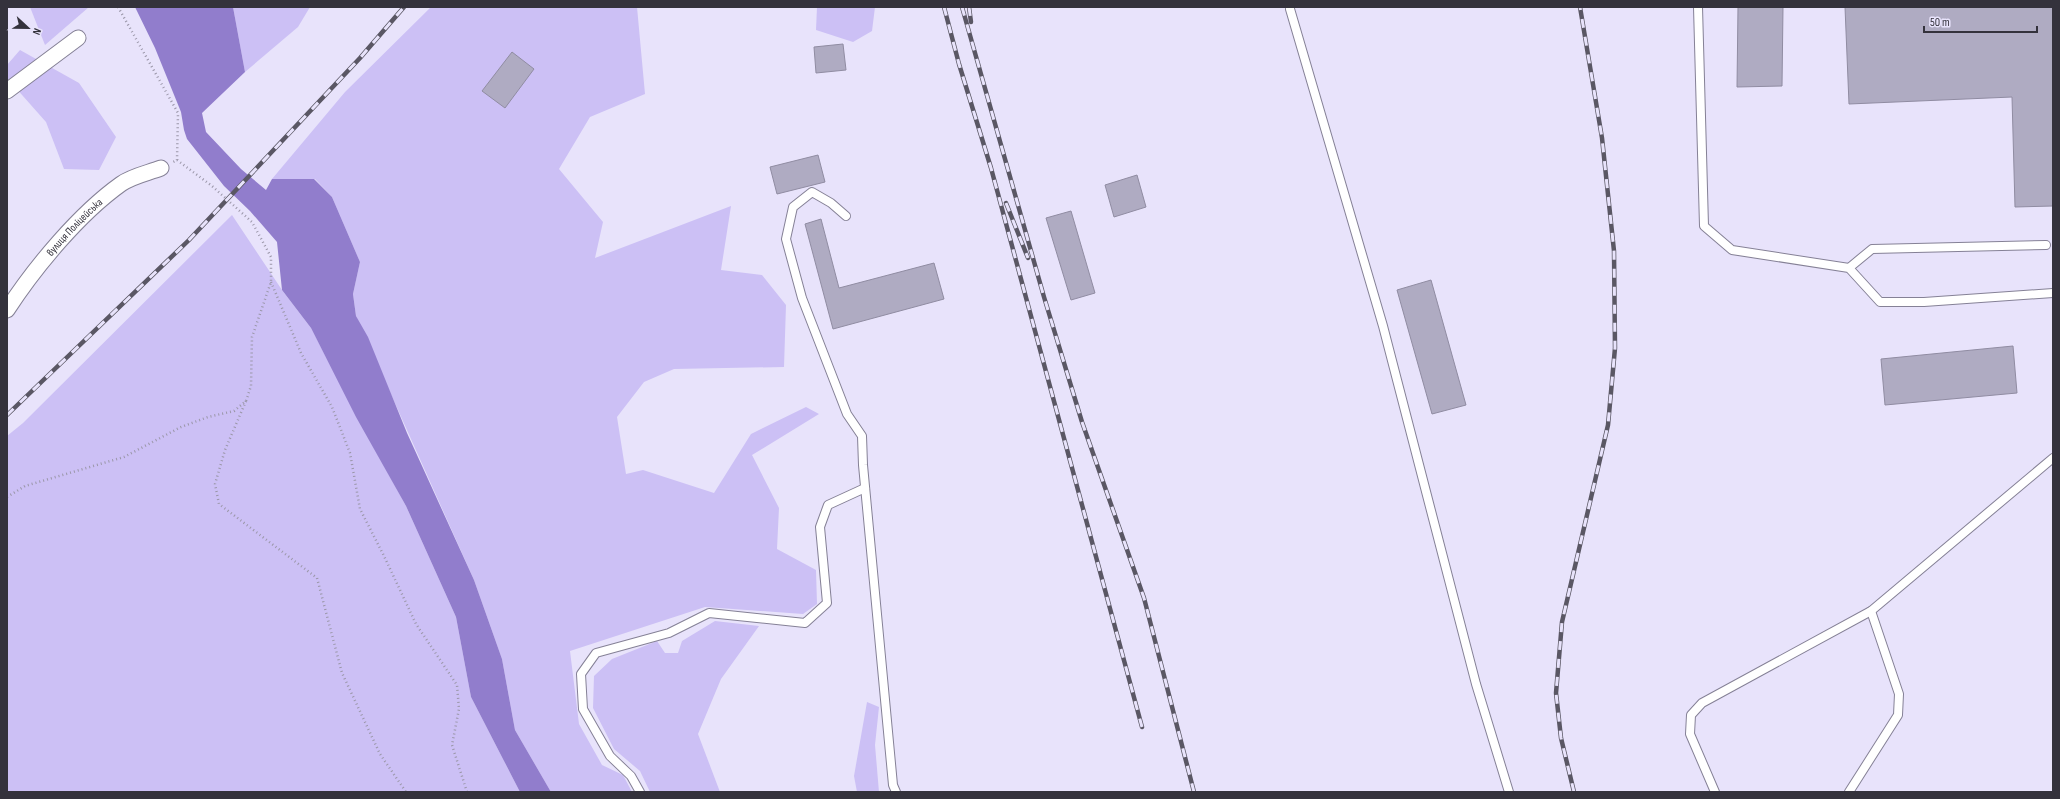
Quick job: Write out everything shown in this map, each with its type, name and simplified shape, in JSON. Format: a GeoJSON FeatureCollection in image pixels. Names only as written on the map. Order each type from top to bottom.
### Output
{"type":"FeatureCollection","features":[{"type":"Feature","properties":{"kind":"street"},"geometry":{"type":"LineString","coordinates":[[7,91],[78,38]]}},
{"type":"Feature","properties":{"kind":"street","name":"вулиця Поліцейська"},"geometry":{"type":"LineString","coordinates":[[7,310],[39,266],[88,212],[122,183],[161,168]]}},
{"type":"Feature","properties":{"kind":"lane"},"geometry":{"type":"LineString","coordinates":[[1698,7],[1704,226],[1732,250],[1849,268],[1880,302],[1924,302],[2053,293]]}},
{"type":"Feature","properties":{"kind":"lane"},"geometry":{"type":"LineString","coordinates":[[1290,9],[1383,326],[1476,684],[1509,792]]}},
{"type":"Feature","properties":{"kind":"lane"},"geometry":{"type":"LineString","coordinates":[[846,216],[831,203],[812,192],[793,206],[786,239],[802,298],[847,414],[862,436],[865,488],[893,786],[896,792]]}},
{"type":"Feature","properties":{"kind":"lane"},"geometry":{"type":"LineString","coordinates":[[1849,268],[1872,249],[2046,245]]}},
{"type":"Feature","properties":{"kind":"lane"},"geometry":{"type":"LineString","coordinates":[[1715,792],[1690,734],[1691,716],[1702,703],[1871,611],[2053,458]]}},
{"type":"Feature","properties":{"kind":"lane"},"geometry":{"type":"LineString","coordinates":[[640,792],[631,776],[610,756],[582,709],[581,674],[596,653],[669,634],[709,614],[805,624],[827,603],[820,527],[828,505],[865,488]]}},
{"type":"Feature","properties":{"kind":"lane"},"geometry":{"type":"LineString","coordinates":[[1849,792],[1898,715],[1899,694],[1871,611]]}},
{"type":"Feature","properties":{"kind":"path"},"geometry":{"type":"LineString","coordinates":[[118,7],[178,113],[177,160]]}},
{"type":"Feature","properties":{"kind":"path"},"geometry":{"type":"LineString","coordinates":[[161,168],[177,160]]}},
{"type":"Feature","properties":{"kind":"path"},"geometry":{"type":"LineString","coordinates":[[177,160],[212,186],[252,222],[271,258],[271,282],[252,336],[251,386],[225,450],[215,484],[219,504],[317,578],[342,673],[380,754],[406,792]]}},
{"type":"Feature","properties":{"kind":"path"},"geometry":{"type":"LineString","coordinates":[[271,282],[301,353],[332,407],[350,453],[360,509],[416,624],[457,685],[459,708],[452,745],[467,792]]}},
{"type":"Feature","properties":{"kind":"path"},"geometry":{"type":"LineString","coordinates":[[7,497],[26,486],[124,457],[181,427],[208,416],[234,411],[246,401]]}},
{"type":"Feature","properties":{"kind":"shaded area"},"geometry":{"type":"Polygon","coordinates":[[[30,7],[89,7],[45,45],[30,7]]]}},
{"type":"Feature","properties":{"kind":"shaded area"},"geometry":{"type":"Polygon","coordinates":[[[135,7],[233,7],[245,72],[202,113],[206,132],[241,169],[266,190],[272,179],[314,179],[332,197],[360,262],[353,294],[356,316],[368,337],[407,433],[474,580],[502,659],[515,730],[551,792],[520,792],[471,697],[456,617],[406,506],[356,417],[311,328],[282,290],[277,242],[250,211],[224,186],[187,139],[181,112],[155,48],[135,7]]]}},
{"type":"Feature","properties":{"kind":"shaded area"},"geometry":{"type":"Polygon","coordinates":[[[233,7],[310,7],[298,27],[245,72],[233,7]]]}},
{"type":"Feature","properties":{"kind":"shaded area"},"geometry":{"type":"Polygon","coordinates":[[[431,7],[637,7],[645,94],[590,117],[559,169],[603,222],[595,258],[731,206],[721,270],[762,275],[786,305],[784,367],[674,369],[644,382],[617,417],[626,474],[643,470],[714,493],[751,434],[806,407],[819,414],[752,455],[779,508],[777,549],[816,570],[817,604],[803,614],[705,607],[570,651],[579,724],[602,765],[623,775],[632,792],[551,792],[515,730],[502,659],[474,580],[356,316],[353,294],[360,262],[332,197],[315,179],[272,179],[345,92],[431,7]]]}},
{"type":"Feature","properties":{"kind":"shaded area"},"geometry":{"type":"Polygon","coordinates":[[[817,7],[875,7],[872,31],[853,42],[816,30],[817,7]]]}},
{"type":"Feature","properties":{"kind":"shaded area"},"geometry":{"type":"Polygon","coordinates":[[[20,50],[79,83],[116,137],[99,170],[64,169],[46,122],[7,78],[7,65],[20,50]]]}},
{"type":"Feature","properties":{"kind":"shaded area"},"geometry":{"type":"Polygon","coordinates":[[[232,215],[282,290],[311,328],[355,413],[406,506],[456,617],[471,697],[520,792],[7,792],[7,436],[23,423],[232,215]]]}},
{"type":"Feature","properties":{"kind":"shaded area"},"geometry":{"type":"Polygon","coordinates":[[[715,621],[759,626],[721,679],[698,734],[720,792],[650,792],[640,771],[614,749],[593,708],[594,676],[612,659],[657,641],[665,653],[678,653],[682,641],[715,621]]]}},
{"type":"Feature","properties":{"kind":"shaded area"},"geometry":{"type":"Polygon","coordinates":[[[867,702],[879,707],[875,745],[879,792],[857,792],[854,776],[867,702]]]}},
{"type":"Feature","properties":{"kind":"building"},"geometry":{"type":"Polygon","coordinates":[[[1738,7],[1783,7],[1782,86],[1737,87],[1738,7]]]}},
{"type":"Feature","properties":{"kind":"building"},"geometry":{"type":"Polygon","coordinates":[[[1845,7],[2053,7],[2053,206],[2015,207],[2012,97],[1849,104],[1845,7]]]}},
{"type":"Feature","properties":{"kind":"building"},"geometry":{"type":"Polygon","coordinates":[[[843,44],[846,70],[816,73],[814,47],[843,44]]]}},
{"type":"Feature","properties":{"kind":"building"},"geometry":{"type":"Polygon","coordinates":[[[512,52],[534,69],[505,108],[482,91],[512,52]]]}},
{"type":"Feature","properties":{"kind":"building"},"geometry":{"type":"Polygon","coordinates":[[[818,155],[825,182],[777,194],[770,167],[818,155]]]}},
{"type":"Feature","properties":{"kind":"building"},"geometry":{"type":"Polygon","coordinates":[[[1137,175],[1146,207],[1114,217],[1105,185],[1137,175]]]}},
{"type":"Feature","properties":{"kind":"building"},"geometry":{"type":"Polygon","coordinates":[[[1071,211],[1095,293],[1071,300],[1046,218],[1071,211]]]}},
{"type":"Feature","properties":{"kind":"building"},"geometry":{"type":"Polygon","coordinates":[[[821,219],[839,288],[934,263],[944,299],[833,329],[805,224],[821,219]]]}},
{"type":"Feature","properties":{"kind":"building"},"geometry":{"type":"Polygon","coordinates":[[[1431,280],[1466,405],[1432,414],[1397,290],[1431,280]]]}},
{"type":"Feature","properties":{"kind":"building"},"geometry":{"type":"Polygon","coordinates":[[[2013,346],[2017,393],[1885,405],[1881,359],[2013,346]]]}},
{"type":"Feature","properties":{"kind":"railway"},"geometry":{"type":"LineString","coordinates":[[7,415],[189,240],[360,58],[404,7]]}},
{"type":"Feature","properties":{"kind":"railway"},"geometry":{"type":"LineString","coordinates":[[944,7],[959,64],[991,168],[1142,727]]}},
{"type":"Feature","properties":{"kind":"railway"},"geometry":{"type":"LineString","coordinates":[[962,7],[1044,297],[1082,422],[1144,598],[1194,792]]}},
{"type":"Feature","properties":{"kind":"railway"},"geometry":{"type":"LineString","coordinates":[[969,7],[971,22]]}},
{"type":"Feature","properties":{"kind":"railway"},"geometry":{"type":"LineString","coordinates":[[1574,792],[1561,738],[1556,693],[1562,622],[1608,425],[1615,348],[1614,251],[1602,138],[1580,7]]}},
{"type":"Feature","properties":{"kind":"railway"},"geometry":{"type":"LineString","coordinates":[[1006,203],[1028,258]]}}]}
